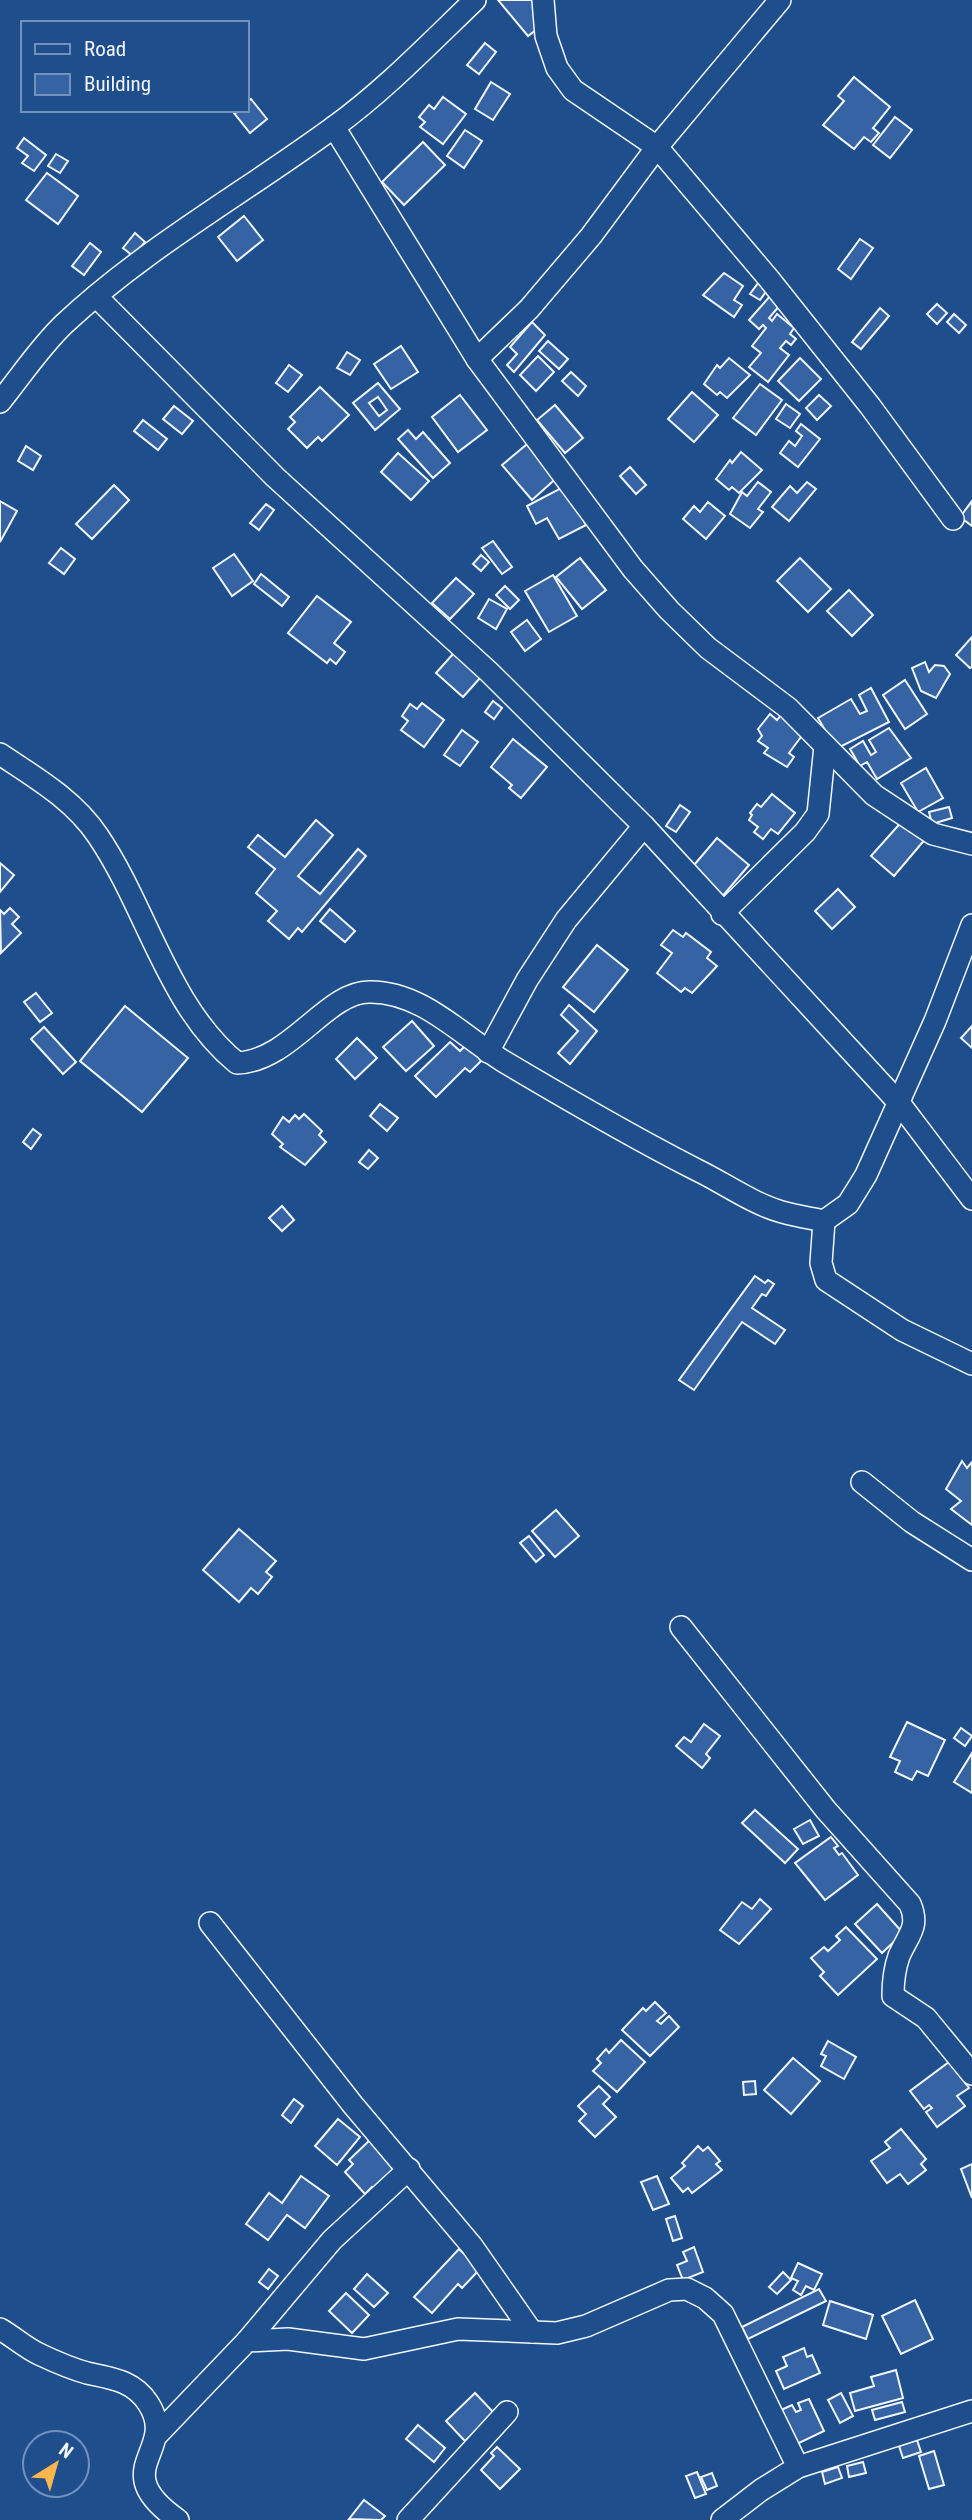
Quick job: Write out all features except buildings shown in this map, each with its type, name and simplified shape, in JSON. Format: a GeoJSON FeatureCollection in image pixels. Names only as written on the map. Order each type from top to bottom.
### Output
{"type":"FeatureCollection","features":[{"type":"Feature","properties":{"kind":"street"},"geometry":{"type":"LineString","coordinates":[[0,402],[62,326],[96,296],[180,231],[266,176],[382,90],[475,0]]}},
{"type":"Feature","properties":{"kind":"street"},"geometry":{"type":"LineString","coordinates":[[543,0],[546,36],[557,68],[573,90],[657,147],[769,279],[877,415],[953,519]]}},
{"type":"Feature","properties":{"kind":"street"},"geometry":{"type":"LineString","coordinates":[[477,359],[528,309],[591,236],[657,147],[780,0]]}},
{"type":"Feature","properties":{"kind":"street"},"geometry":{"type":"LineString","coordinates":[[334,127],[477,359],[625,559],[669,610],[708,648],[788,708],[874,795],[933,834],[972,844]]}},
{"type":"Feature","properties":{"kind":"street"},"geometry":{"type":"LineString","coordinates":[[96,296],[275,477],[489,672],[644,826],[722,914],[900,1104],[972,1199]]}},
{"type":"Feature","properties":{"kind":"street"},"geometry":{"type":"LineString","coordinates":[[722,914],[805,832],[818,814],[825,746]]}},
{"type":"Feature","properties":{"kind":"street"},"geometry":{"type":"LineString","coordinates":[[0,754],[64,797],[98,835],[196,1017],[224,1053],[237,1063],[256,1062],[288,1043],[348,997],[368,991],[399,997],[431,1010],[488,1052],[616,1129],[780,1212],[824,1220],[848,1204],[866,1175],[900,1104],[972,925]]}},
{"type":"Feature","properties":{"kind":"street"},"geometry":{"type":"LineString","coordinates":[[488,1052],[527,979],[566,920],[644,826]]}},
{"type":"Feature","properties":{"kind":"street"},"geometry":{"type":"LineString","coordinates":[[824,1220],[821,1263],[826,1280],[902,1330],[972,1364]]}},
{"type":"Feature","properties":{"kind":"street"},"geometry":{"type":"LineString","coordinates":[[862,1482],[912,1522],[972,1560]]}},
{"type":"Feature","properties":{"kind":"street"},"geometry":{"type":"LineString","coordinates":[[681,1627],[826,1810],[910,1904],[916,1917],[915,1928],[899,1956],[893,1978],[893,1996],[926,2018],[972,2074]]}},
{"type":"Feature","properties":{"kind":"street"},"geometry":{"type":"LineString","coordinates":[[210,1923],[353,2105],[472,2246],[532,2332]]}},
{"type":"Feature","properties":{"kind":"street"},"geometry":{"type":"LineString","coordinates":[[178,2520],[156,2504],[146,2491],[146,2466],[156,2435],[247,2341],[332,2240],[409,2169]]}},
{"type":"Feature","properties":{"kind":"street"},"geometry":{"type":"LineString","coordinates":[[247,2341],[288,2339],[365,2349],[458,2329],[557,2333],[586,2326],[668,2290],[687,2289],[705,2298],[723,2314],[798,2467]]}},
{"type":"Feature","properties":{"kind":"street"},"geometry":{"type":"LineString","coordinates":[[0,2329],[38,2354],[85,2372],[126,2382],[137,2390],[152,2410],[156,2435]]}},
{"type":"Feature","properties":{"kind":"street"},"geometry":{"type":"LineString","coordinates":[[722,2520],[761,2490],[798,2467],[972,2411]]}},
{"type":"Feature","properties":{"kind":"street"},"geometry":{"type":"LineString","coordinates":[[408,2520],[507,2412]]}}]}
